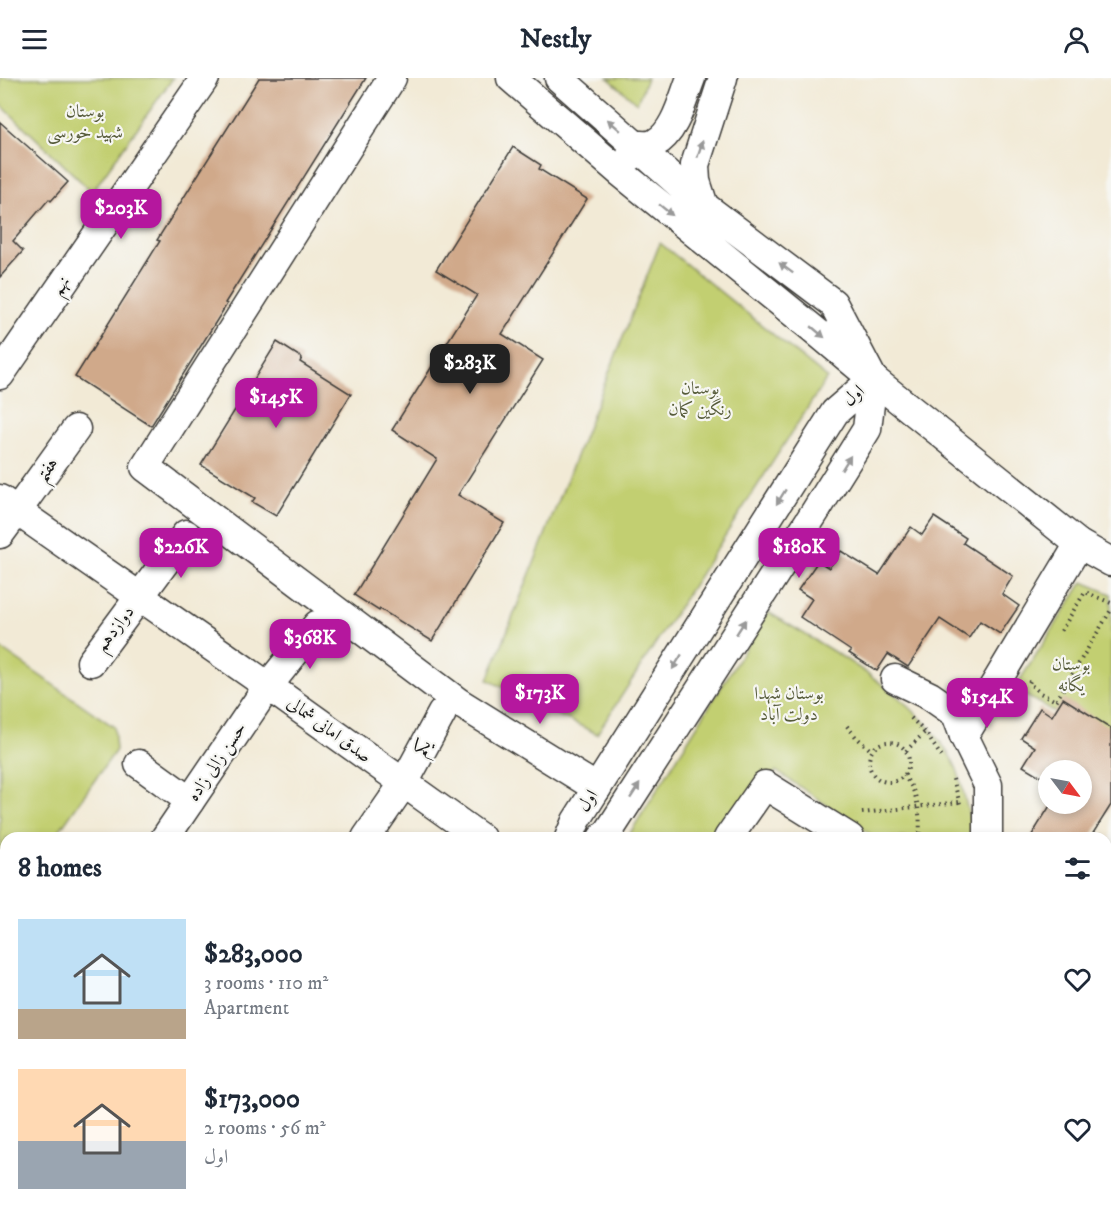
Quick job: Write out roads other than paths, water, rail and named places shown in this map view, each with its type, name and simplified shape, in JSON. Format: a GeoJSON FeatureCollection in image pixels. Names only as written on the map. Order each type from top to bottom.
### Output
{"type":"FeatureCollection","features":[{"type":"Feature","properties":{"kind":"street","name":"نهم"},"geometry":{"type":"LineString","coordinates":[[0,375],[205,78]]}},
{"type":"Feature","properties":{"kind":"street"},"geometry":{"type":"LineString","coordinates":[[392,78],[145,467],[458,702],[597,788]]}},
{"type":"Feature","properties":{"kind":"street"},"geometry":{"type":"LineString","coordinates":[[511,78],[621,173],[873,379],[1080,544],[1111,562]]}},
{"type":"Feature","properties":{"kind":"street"},"geometry":{"type":"LineString","coordinates":[[559,78],[704,206],[833,303],[873,379]]}},
{"type":"Feature","properties":{"kind":"street"},"geometry":{"type":"LineString","coordinates":[[637,145],[653,145],[662,139],[675,121],[691,78]]}},
{"type":"Feature","properties":{"kind":"street"},"geometry":{"type":"LineString","coordinates":[[704,206],[696,181],[695,165],[723,78]]}},
{"type":"Feature","properties":{"kind":"street"},"geometry":{"type":"LineString","coordinates":[[621,173],[637,145]]}},
{"type":"Feature","properties":{"kind":"street","name":"اول"},"geometry":{"type":"LineString","coordinates":[[571,832],[576,820],[835,412],[873,379]]}},
{"type":"Feature","properties":{"kind":"street","name":"اول"},"geometry":{"type":"LineString","coordinates":[[607,832],[867,429],[873,379]]}},
{"type":"Feature","properties":{"kind":"street","name":"هفتم"},"geometry":{"type":"LineString","coordinates":[[0,534],[9,505],[76,429]]}},
{"type":"Feature","properties":{"kind":"street","name":"صدق امانی شمالی"},"geometry":{"type":"LineString","coordinates":[[9,505],[473,832]]}},
{"type":"Feature","properties":{"kind":"street","name":"دوازدهم"},"geometry":{"type":"LineString","coordinates":[[91,662],[186,534]]}},
{"type":"Feature","properties":{"kind":"street"},"geometry":{"type":"LineString","coordinates":[[964,736],[1080,544]]}},
{"type":"Feature","properties":{"kind":"street","name":"حسن زالی زاده"},"geometry":{"type":"LineString","coordinates":[[169,832],[268,686],[317,625]]}},
{"type":"Feature","properties":{"kind":"street"},"geometry":{"type":"LineString","coordinates":[[895,679],[930,696],[956,714],[988,785],[988,832]]}},
{"type":"Feature","properties":{"kind":"street","name":"یکم"},"geometry":{"type":"LineString","coordinates":[[370,832],[404,783],[442,713]]}},
{"type":"Feature","properties":{"kind":"street"},"geometry":{"type":"LineString","coordinates":[[139,764],[190,801]]}},
{"type":"Feature","properties":{"kind":"street"},"geometry":{"type":"LineString","coordinates":[[732,832],[765,785],[852,826]]}},
{"type":"Feature","properties":{"kind":"park label","name":"بوستان شهید خورسی"},"geometry":{"type":"Point","coordinates":[85,122]}},
{"type":"Feature","properties":{"kind":"park label","name":"بوستان رنگین کمان"},"geometry":{"type":"Point","coordinates":[700,399]}},
{"type":"Feature","properties":{"kind":"park label","name":"بوستان یگانه"},"geometry":{"type":"Point","coordinates":[1071,675]}},
{"type":"Feature","properties":{"kind":"park label","name":"بوستان شهدا دولت آباد"},"geometry":{"type":"Point","coordinates":[789,704]}}]}
